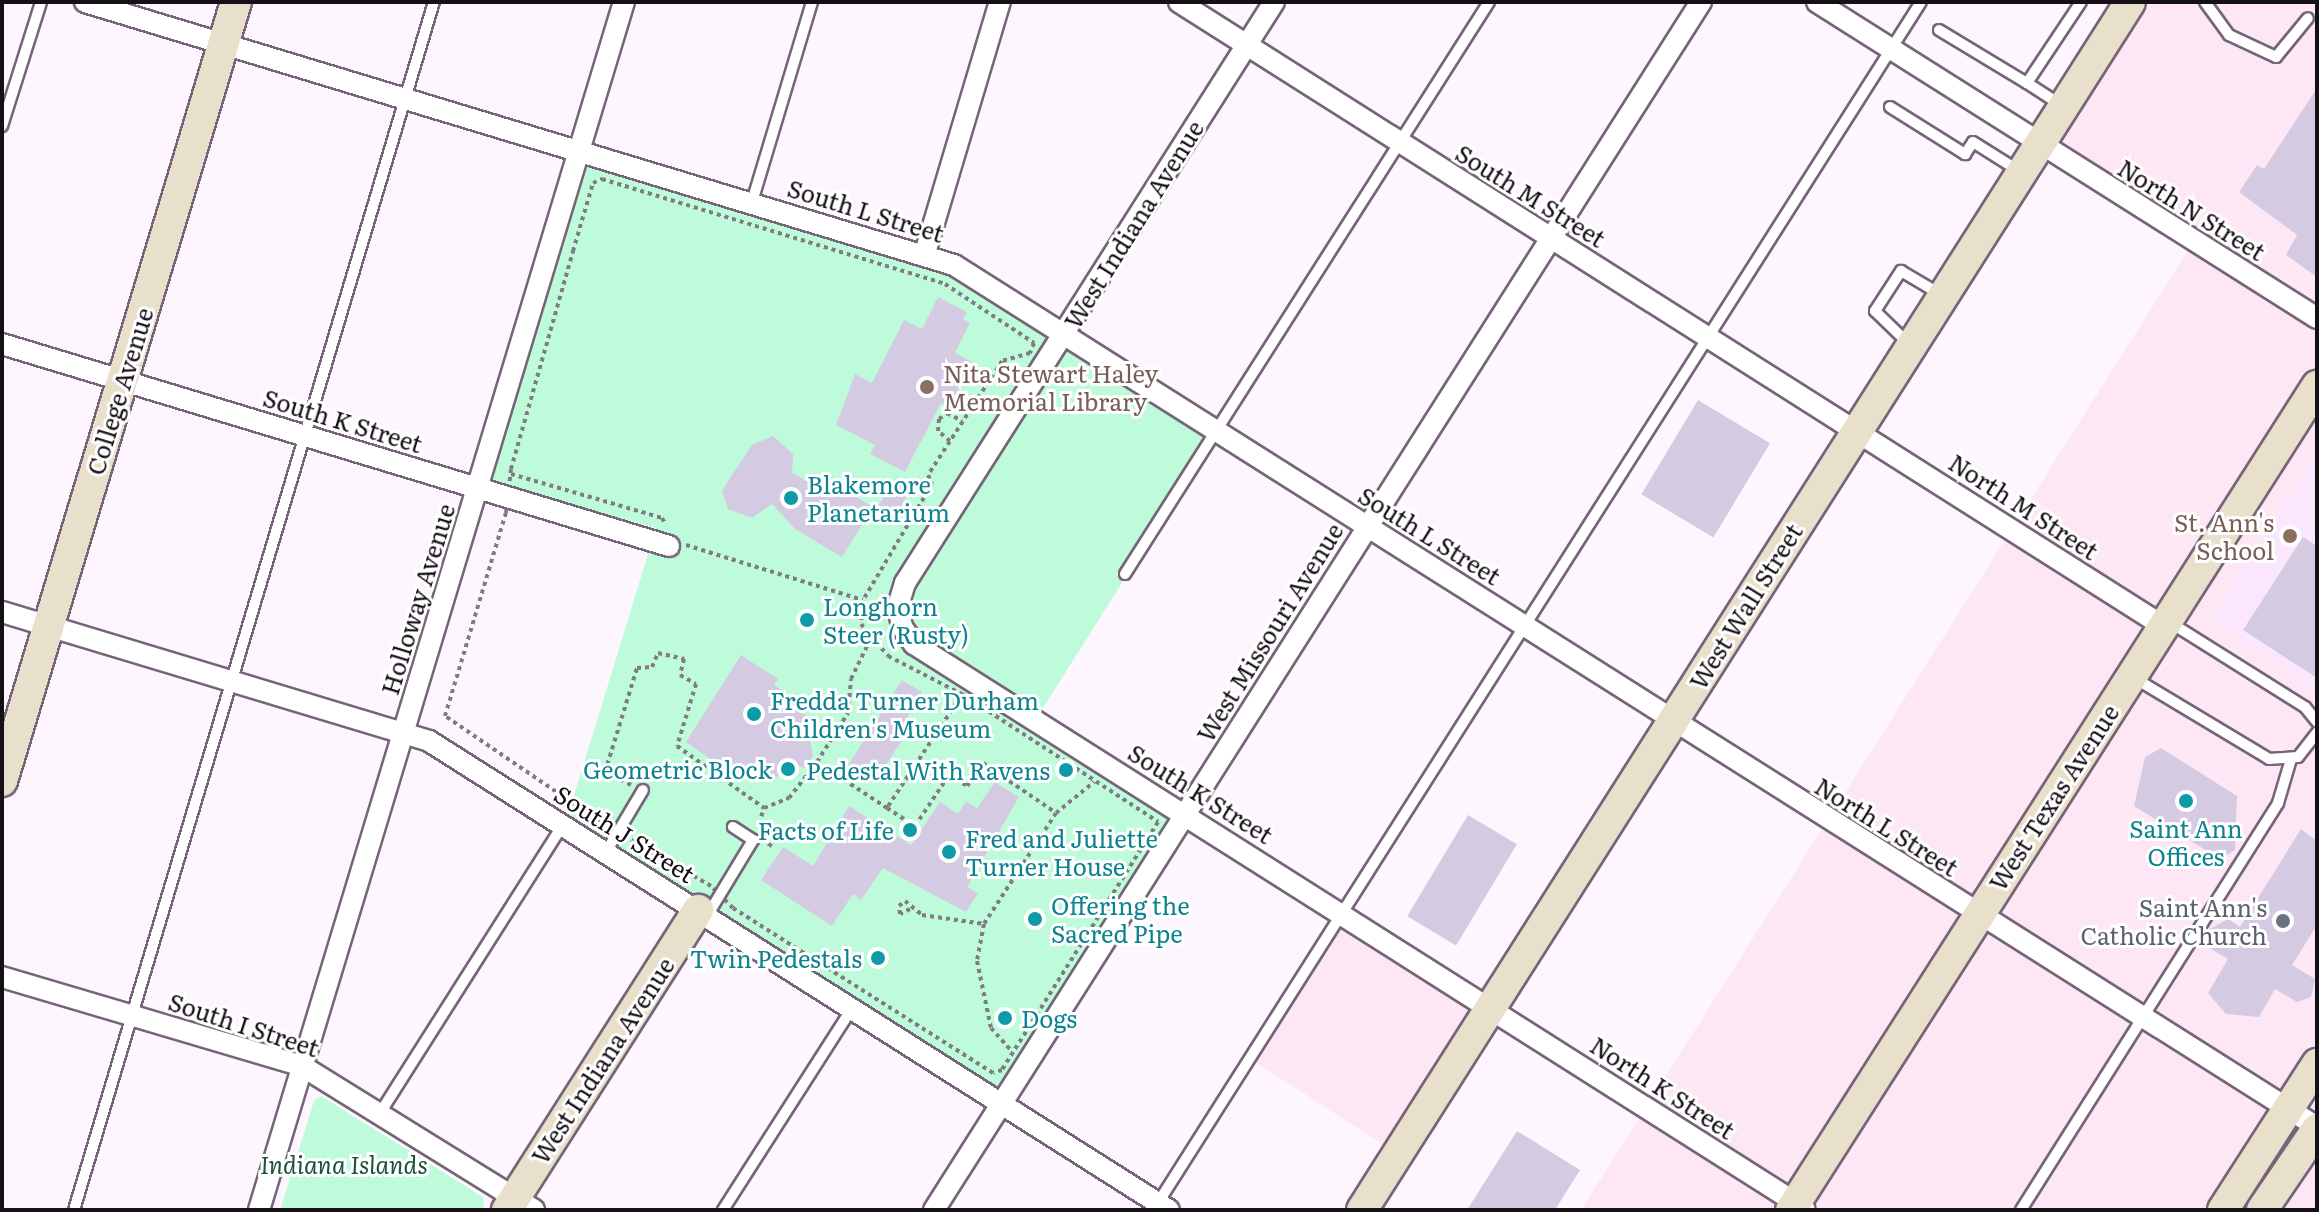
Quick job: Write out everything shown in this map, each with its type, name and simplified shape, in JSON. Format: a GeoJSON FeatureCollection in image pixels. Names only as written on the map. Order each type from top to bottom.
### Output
{"type":"FeatureCollection","features":[{"type":"Feature","properties":{"kind":"street","name":"South L Street"},"geometry":{"type":"LineString","coordinates":[[85,2],[925,253],[1368,526],[1673,720]]}},
{"type":"Feature","properties":{"kind":"street","name":"College Avenue"},"geometry":{"type":"LineString","coordinates":[[2,781],[236,2]]}},
{"type":"Feature","properties":{"kind":"street","name":"Holloway Avenue"},"geometry":{"type":"LineString","coordinates":[[259,1210],[624,2]]}},
{"type":"Feature","properties":{"kind":"street"},"geometry":{"type":"LineString","coordinates":[[925,253],[1000,2]]}},
{"type":"Feature","properties":{"kind":"street","name":"South M Street"},"geometry":{"type":"LineString","coordinates":[[1179,2],[1856,431]]}},
{"type":"Feature","properties":{"kind":"street","name":"West Indiana Avenue"},"geometry":{"type":"LineString","coordinates":[[898,612],[905,583],[1274,2]]}},
{"type":"Feature","properties":{"kind":"street","name":"West Missouri Avenue"},"geometry":{"type":"LineString","coordinates":[[934,1210],[1701,2]]}},
{"type":"Feature","properties":{"kind":"street","name":"North N Street"},"geometry":{"type":"LineString","coordinates":[[1817,2],[2317,317]]}},
{"type":"Feature","properties":{"kind":"street","name":"West Wall Street"},"geometry":{"type":"LineString","coordinates":[[1362,1210],[2021,172],[2123,4]]}},
{"type":"Feature","properties":{"kind":"street","name":"South K Street"},"geometry":{"type":"LineString","coordinates":[[2,344],[669,546]]}},
{"type":"Feature","properties":{"kind":"street","name":"West Texas Avenue"},"geometry":{"type":"LineString","coordinates":[[1798,1208],[1977,914],[2317,386]]}},
{"type":"Feature","properties":{"kind":"street","name":"North M Street"},"geometry":{"type":"LineString","coordinates":[[1856,431],[2165,623]]}},
{"type":"Feature","properties":{"kind":"street","name":"South J Street"},"geometry":{"type":"LineString","coordinates":[[2,612],[429,741],[606,852],[707,908],[852,1008],[1160,1208]]}},
{"type":"Feature","properties":{"kind":"street","name":"South K Street"},"geometry":{"type":"LineString","coordinates":[[898,612],[914,644],[967,687],[1185,814],[1490,1008]]}},
{"type":"Feature","properties":{"kind":"street","name":"North L Street"},"geometry":{"type":"LineString","coordinates":[[1673,720],[2317,1128]]}},
{"type":"Feature","properties":{"kind":"street","name":"West Indiana Avenue"},"geometry":{"type":"LineString","coordinates":[[519,1206],[707,908]]}},
{"type":"Feature","properties":{"kind":"street","name":"South I Street"},"geometry":{"type":"LineString","coordinates":[[2,977],[302,1066],[380,1113],[519,1206]]}},
{"type":"Feature","properties":{"kind":"street","name":"North K Street"},"geometry":{"type":"LineString","coordinates":[[1490,1008],[1798,1208]]}},
{"type":"Feature","properties":{"kind":"street"},"geometry":{"type":"LineString","coordinates":[[2223,1210],[2317,1064]]}},
{"type":"Feature","properties":{"kind":"street"},"geometry":{"type":"LineString","coordinates":[[2262,1210],[2317,1128]]}},
{"type":"Feature","properties":{"kind":"lane"},"geometry":{"type":"LineString","coordinates":[[2,126],[41,2]]}},
{"type":"Feature","properties":{"kind":"lane"},"geometry":{"type":"LineString","coordinates":[[74,1210],[434,2]]}},
{"type":"Feature","properties":{"kind":"lane"},"geometry":{"type":"LineString","coordinates":[[752,202],[812,2]]}},
{"type":"Feature","properties":{"kind":"lane"},"geometry":{"type":"LineString","coordinates":[[1125,574],[1489,2]]}},
{"type":"Feature","properties":{"kind":"lane"},"geometry":{"type":"LineString","coordinates":[[1160,1208],[1341,913],[1921,2]]}},
{"type":"Feature","properties":{"kind":"lane"},"geometry":{"type":"LineString","coordinates":[[2027,83],[2081,2]]}},
{"type":"Feature","properties":{"kind":"lane"},"geometry":{"type":"LineString","coordinates":[[2205,2],[2229,35],[2276,57],[2308,18]]}},
{"type":"Feature","properties":{"kind":"lane"},"geometry":{"type":"LineString","coordinates":[[1939,30],[2062,106]]}},
{"type":"Feature","properties":{"kind":"lane"},"geometry":{"type":"LineString","coordinates":[[1890,107],[1965,154],[1973,142],[2021,172]]}},
{"type":"Feature","properties":{"kind":"lane"},"geometry":{"type":"LineString","coordinates":[[1911,345],[1892,334],[1875,311],[1901,271],[1942,295]]}},
{"type":"Feature","properties":{"kind":"lane"},"geometry":{"type":"LineString","coordinates":[[2165,623],[2305,707],[2317,722]]}},
{"type":"Feature","properties":{"kind":"lane"},"geometry":{"type":"LineString","coordinates":[[2130,676],[2260,756],[2291,759],[2305,753],[2317,733]]}},
{"type":"Feature","properties":{"kind":"lane"},"geometry":{"type":"LineString","coordinates":[[2021,1210],[2278,803],[2291,759]]}},
{"type":"Feature","properties":{"kind":"lane"},"geometry":{"type":"LineString","coordinates":[[606,852],[643,790]]}},
{"type":"Feature","properties":{"kind":"lane"},"geometry":{"type":"LineString","coordinates":[[380,1113],[563,825]]}},
{"type":"Feature","properties":{"kind":"lane"},"geometry":{"type":"LineString","coordinates":[[707,908],[753,840],[733,827]]}},
{"type":"Feature","properties":{"kind":"lane"},"geometry":{"type":"LineString","coordinates":[[723,1210],[852,1008]]}},
{"type":"Feature","properties":{"kind":"path"},"geometry":{"type":"LineString","coordinates":[[602,179],[945,284],[1030,335],[1030,353],[1002,361],[962,421],[928,475],[932,484],[863,600],[861,624],[870,641],[967,687],[1158,822],[1013,1052],[993,1073],[707,908],[711,886],[608,825],[445,716],[593,183],[602,179]]}},
{"type":"Feature","properties":{"kind":"path"},"geometry":{"type":"LineString","coordinates":[[950,441],[938,431],[939,419],[947,413],[962,421]]}},
{"type":"Feature","properties":{"kind":"path"},"geometry":{"type":"LineString","coordinates":[[626,795],[629,781],[605,772],[637,668],[652,667],[658,653],[684,659],[680,675],[696,684],[677,746],[764,808],[789,798],[817,762],[848,713],[851,679],[870,641]]}},
{"type":"Feature","properties":{"kind":"path"},"geometry":{"type":"LineString","coordinates":[[887,808],[967,687]]}},
{"type":"Feature","properties":{"kind":"path"},"geometry":{"type":"LineString","coordinates":[[817,762],[915,826],[949,775],[967,786],[983,763],[1056,813]]}},
{"type":"Feature","properties":{"kind":"path"},"geometry":{"type":"LineString","coordinates":[[1020,1057],[991,1028],[980,999],[977,961],[984,924],[1056,813],[1101,773]]}},
{"type":"Feature","properties":{"kind":"path"},"geometry":{"type":"LineString","coordinates":[[608,825],[614,814]]}},
{"type":"Feature","properties":{"kind":"path"},"geometry":{"type":"LineString","coordinates":[[910,909],[984,924]]}},
{"type":"Feature","properties":{"kind":"shaded area"},"geometry":{"type":"Polygon","coordinates":[[[2130,2],[2317,2],[2317,1210],[1581,1210],[2194,241],[2040,142],[2130,2]]]}},
{"type":"Feature","properties":{"kind":"shaded area","name":"St. Ann's School"},"geometry":{"type":"Polygon","coordinates":[[[2317,452],[2317,688],[2210,620],[2317,452]]]}},
{"type":"Feature","properties":{"kind":"shaded area"},"geometry":{"type":"Polygon","coordinates":[[[1337,911],[1490,1010],[1397,1154],[1244,1054],[1337,911]]]}},
{"type":"Feature","properties":{"kind":"green space"},"geometry":{"type":"Polygon","coordinates":[[[586,163],[951,273],[1048,339],[1217,432],[1033,724],[1176,817],[998,1093],[568,815],[656,528],[486,482],[586,163]]]}},
{"type":"Feature","properties":{"kind":"green space","name":"Indiana Islands"},"geometry":{"type":"Polygon","coordinates":[[[321,1096],[483,1197],[484,1210],[280,1210],[314,1101],[321,1096]]]}},
{"type":"Feature","properties":{"kind":"building"},"geometry":{"type":"Polygon","coordinates":[[[2317,88],[2317,277],[2286,255],[2297,235],[2239,192],[2257,165],[2264,169],[2317,88]]]}},
{"type":"Feature","properties":{"kind":"building","name":"Nita Stewart Haley Memorial Library"},"geometry":{"type":"Polygon","coordinates":[[[938,297],[967,312],[963,319],[970,323],[955,353],[972,362],[949,407],[941,403],[905,472],[870,454],[875,445],[836,425],[855,374],[872,383],[904,320],[922,329],[938,297]]]}},
{"type":"Feature","properties":{"kind":"building"},"geometry":{"type":"Polygon","coordinates":[[[1698,400],[1770,443],[1713,538],[1641,494],[1698,400]]]}},
{"type":"Feature","properties":{"kind":"building","name":"Blakemore Planetarium"},"geometry":{"type":"Polygon","coordinates":[[[773,436],[793,454],[792,473],[820,488],[826,478],[873,507],[842,557],[795,529],[772,504],[752,518],[728,509],[722,492],[728,481],[752,445],[773,436]]]}},
{"type":"Feature","properties":{"kind":"building"},"geometry":{"type":"Polygon","coordinates":[[[896,478],[911,486],[892,526],[874,512],[896,478]]]}},
{"type":"Feature","properties":{"kind":"building"},"geometry":{"type":"Polygon","coordinates":[[[2303,537],[2317,546],[2317,678],[2243,630],[2303,537]]]}},
{"type":"Feature","properties":{"kind":"building","name":"Fredda Turner Durham Children's Museum"},"geometry":{"type":"Polygon","coordinates":[[[741,655],[778,679],[774,685],[799,702],[793,708],[814,720],[808,730],[813,756],[805,768],[786,763],[775,781],[727,761],[723,768],[686,742],[741,655]]]}},
{"type":"Feature","properties":{"kind":"building"},"geometry":{"type":"Polygon","coordinates":[[[902,680],[922,692],[902,727],[908,731],[880,774],[870,769],[862,783],[844,772],[902,680]]]}},
{"type":"Feature","properties":{"kind":"building","name":"Saint Ann Offices"},"geometry":{"type":"Polygon","coordinates":[[[2161,748],[2237,796],[2235,850],[2220,859],[2134,806],[2145,757],[2161,748]]]}},
{"type":"Feature","properties":{"kind":"building","name":"Fred and Juliette Turner House"},"geometry":{"type":"Polygon","coordinates":[[[995,782],[1019,797],[967,887],[978,893],[966,912],[883,868],[861,900],[853,894],[832,926],[761,880],[783,847],[813,866],[849,806],[911,845],[940,802],[958,814],[966,801],[977,808],[995,782]]]}},
{"type":"Feature","properties":{"kind":"building"},"geometry":{"type":"Polygon","coordinates":[[[1468,815],[1517,844],[1456,946],[1407,916],[1468,815]]]}},
{"type":"Feature","properties":{"kind":"building"},"geometry":{"type":"Polygon","coordinates":[[[2301,829],[2317,841],[2317,925],[2292,965],[2315,979],[2311,997],[2297,1002],[2275,989],[2259,1017],[2226,1014],[2208,993],[2228,959],[2206,946],[2206,931],[2228,919],[2240,927],[2301,829]]]}},
{"type":"Feature","properties":{"kind":"building"},"geometry":{"type":"Polygon","coordinates":[[[1517,1131],[1580,1170],[1555,1210],[1467,1210],[1517,1131]]]}},
{"type":"Feature","properties":{"kind":"place","name":"Nita Stewart Haley Memorial Library"},"geometry":{"type":"Point","coordinates":[927,387]}},
{"type":"Feature","properties":{"kind":"place","name":"Blakemore Planetarium"},"geometry":{"type":"Point","coordinates":[791,498]}},
{"type":"Feature","properties":{"kind":"place","name":"St. Ann's School"},"geometry":{"type":"Point","coordinates":[2290,536]}},
{"type":"Feature","properties":{"kind":"place","name":"Longhorn Steer (Rusty)"},"geometry":{"type":"Point","coordinates":[807,620]}},
{"type":"Feature","properties":{"kind":"place","name":"Fredda Turner Durham Children's Museum"},"geometry":{"type":"Point","coordinates":[754,714]}},
{"type":"Feature","properties":{"kind":"place","name":"Geometric Block"},"geometry":{"type":"Point","coordinates":[788,769]}},
{"type":"Feature","properties":{"kind":"place","name":"Pedestal With Ravens"},"geometry":{"type":"Point","coordinates":[1066,770]}},
{"type":"Feature","properties":{"kind":"place","name":"Saint Ann Offices"},"geometry":{"type":"Point","coordinates":[2186,801]}},
{"type":"Feature","properties":{"kind":"place","name":"Facts of Life"},"geometry":{"type":"Point","coordinates":[910,830]}},
{"type":"Feature","properties":{"kind":"place","name":"Fred and Juliette Turner House"},"geometry":{"type":"Point","coordinates":[949,852]}},
{"type":"Feature","properties":{"kind":"place","name":"Offering the Sacred Pipe"},"geometry":{"type":"Point","coordinates":[1035,919]}},
{"type":"Feature","properties":{"kind":"place","name":"Saint Ann's Catholic Church"},"geometry":{"type":"Point","coordinates":[2283,921]}},
{"type":"Feature","properties":{"kind":"place","name":"Twin Pedestals"},"geometry":{"type":"Point","coordinates":[878,958]}},
{"type":"Feature","properties":{"kind":"place","name":"Dogs"},"geometry":{"type":"Point","coordinates":[1005,1018]}}]}
